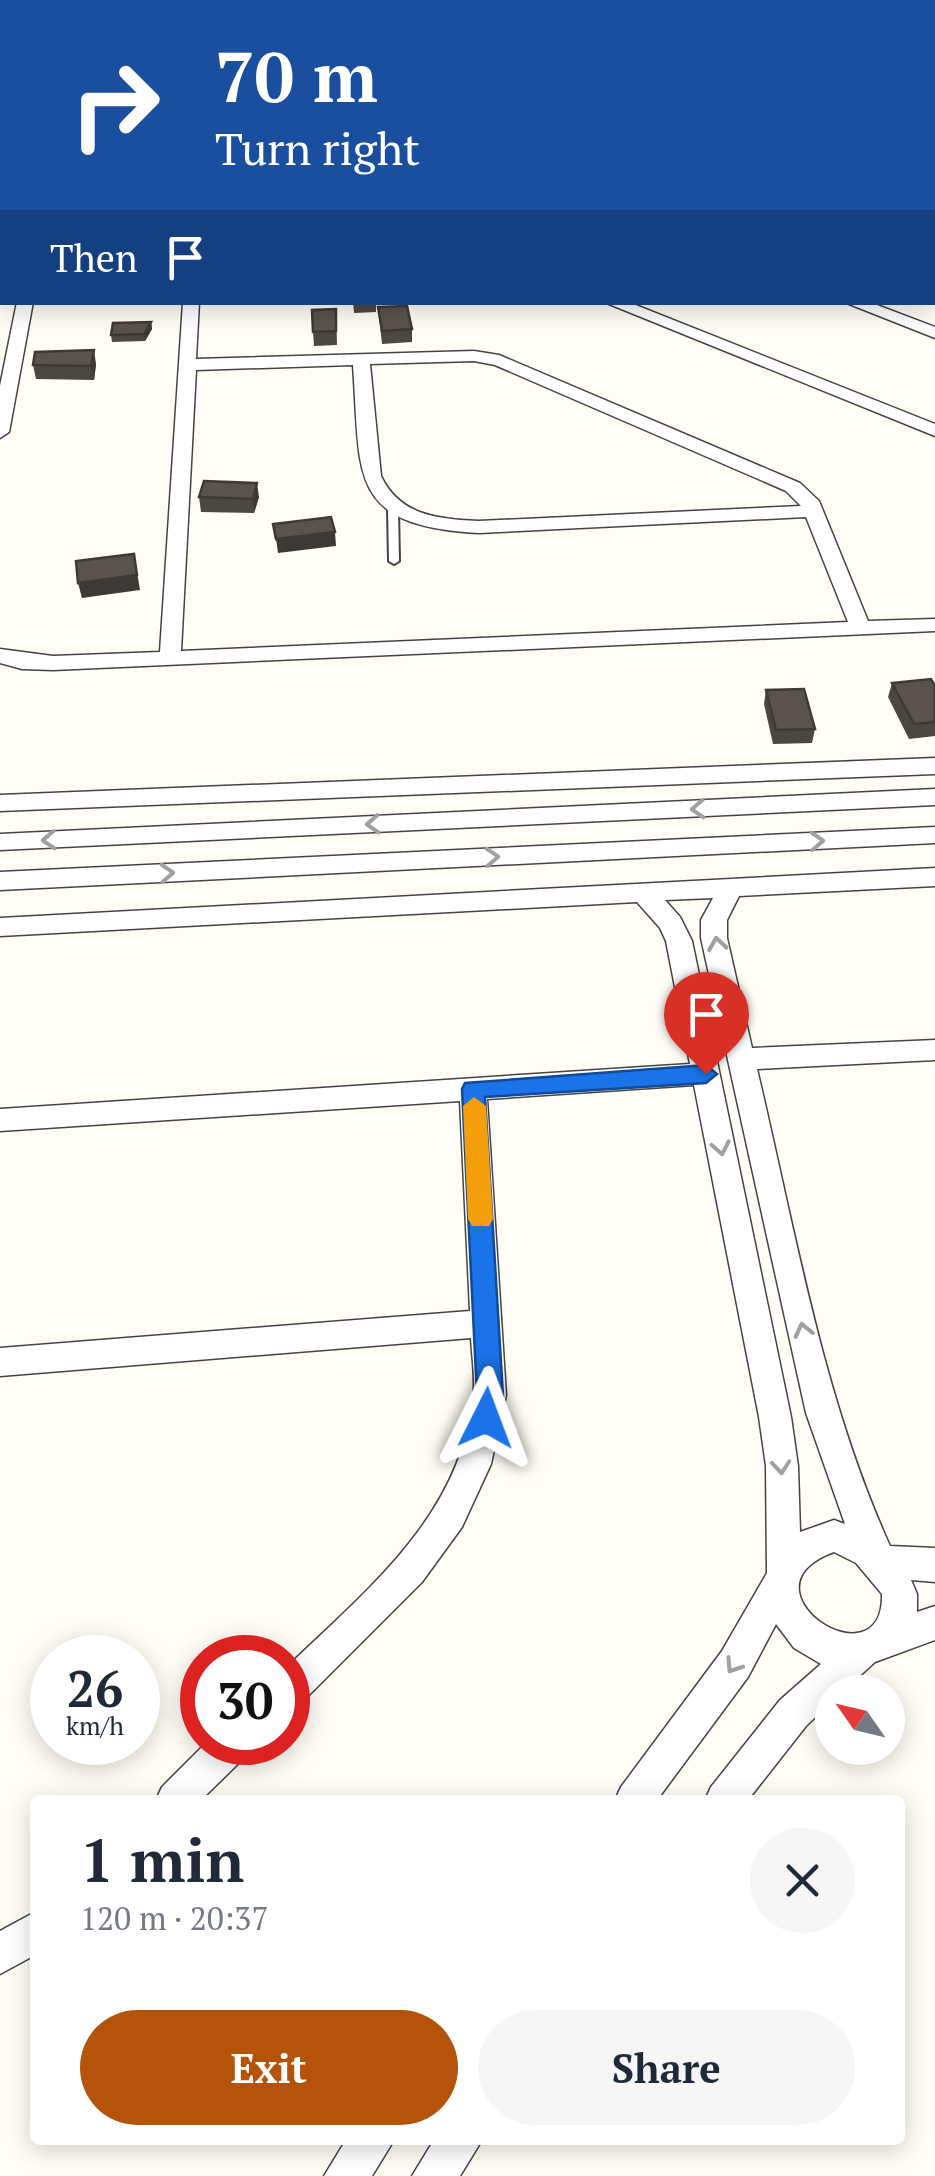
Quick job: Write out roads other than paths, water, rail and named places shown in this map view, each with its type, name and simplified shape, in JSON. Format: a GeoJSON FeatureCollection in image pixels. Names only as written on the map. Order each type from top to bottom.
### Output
{"type":"FeatureCollection","features":[{"type":"Feature","properties":{"kind":"street"},"geometry":{"type":"LineString","coordinates":[[0,432],[25,305]]}},
{"type":"Feature","properties":{"kind":"street"},"geometry":{"type":"LineString","coordinates":[[170,658],[191,305]]}},
{"type":"Feature","properties":{"kind":"street"},"geometry":{"type":"LineString","coordinates":[[620,305],[935,430]]}},
{"type":"Feature","properties":{"kind":"street"},"geometry":{"type":"LineString","coordinates":[[860,305],[935,333]]}},
{"type":"Feature","properties":{"kind":"street"},"geometry":{"type":"LineString","coordinates":[[906,305],[935,316]]}},
{"type":"Feature","properties":{"kind":"street"},"geometry":{"type":"LineString","coordinates":[[188,366],[474,356],[499,360],[782,481],[802,494],[813,511],[861,628]]}},
{"type":"Feature","properties":{"kind":"street"},"geometry":{"type":"LineString","coordinates":[[361,360],[377,493],[393,508],[439,525],[813,511]]}},
{"type":"Feature","properties":{"kind":"street"},"geometry":{"type":"LineString","coordinates":[[0,656],[22,662],[53,663],[935,625]]}},
{"type":"Feature","properties":{"kind":"street"},"geometry":{"type":"LineString","coordinates":[[0,803],[935,766]]}},
{"type":"Feature","properties":{"kind":"street"},"geometry":{"type":"LineString","coordinates":[[767,774],[784,805]]}},
{"type":"Feature","properties":{"kind":"street"},"geometry":{"type":"LineString","coordinates":[[0,842],[935,798]]}},
{"type":"Feature","properties":{"kind":"street"},"geometry":{"type":"LineString","coordinates":[[582,814],[590,852]]}},
{"type":"Feature","properties":{"kind":"street"},"geometry":{"type":"LineString","coordinates":[[0,881],[935,835]]}},
{"type":"Feature","properties":{"kind":"street"},"geometry":{"type":"LineString","coordinates":[[94,922],[101,876]]}},
{"type":"Feature","properties":{"kind":"street"},"geometry":{"type":"LineString","coordinates":[[0,927],[935,877]]}},
{"type":"Feature","properties":{"kind":"street"},"geometry":{"type":"LineString","coordinates":[[728,1795],[793,1713],[870,1647],[898,1615],[894,1578],[854,1506],[822,1413],[714,938],[714,920],[731,888]]}},
{"type":"Feature","properties":{"kind":"street"},"geometry":{"type":"LineString","coordinates":[[643,893],[671,923],[679,941],[776,1418],[783,1483],[782,1600],[790,1619],[804,1635],[842,1652],[870,1647],[935,1623]]}},
{"type":"Feature","properties":{"kind":"street"},"geometry":{"type":"LineString","coordinates":[[742,1059],[935,1050]]}},
{"type":"Feature","properties":{"kind":"street"},"geometry":{"type":"LineString","coordinates":[[0,1120],[706,1074]]}},
{"type":"Feature","properties":{"kind":"street"},"geometry":{"type":"LineString","coordinates":[[310,1669],[408,1573],[441,1531],[466,1487],[482,1441],[490,1396],[473,1089]]}},
{"type":"Feature","properties":{"kind":"street"},"geometry":{"type":"LineString","coordinates":[[0,1362],[486,1323]]}},
{"type":"Feature","properties":{"kind":"street"},"geometry":{"type":"LineString","coordinates":[[638,1795],[735,1664],[794,1551],[812,1539],[834,1536],[856,1541],[880,1558],[935,1565]]}},
{"type":"Feature","properties":{"kind":"street"},"geometry":{"type":"LineString","coordinates":[[180,1795],[211,1765]]}},
{"type":"Feature","properties":{"kind":"street"},"geometry":{"type":"LineString","coordinates":[[0,1954],[30,1935]]}},
{"type":"Feature","properties":{"kind":"street"},"geometry":{"type":"LineString","coordinates":[[345,2176],[369,2145]]}},
{"type":"Feature","properties":{"kind":"street"},"geometry":{"type":"LineString","coordinates":[[433,2176],[457,2145]]}},
{"type":"Feature","properties":{"kind":"lane"},"geometry":{"type":"LineString","coordinates":[[393,508],[394,561]]}}]}
